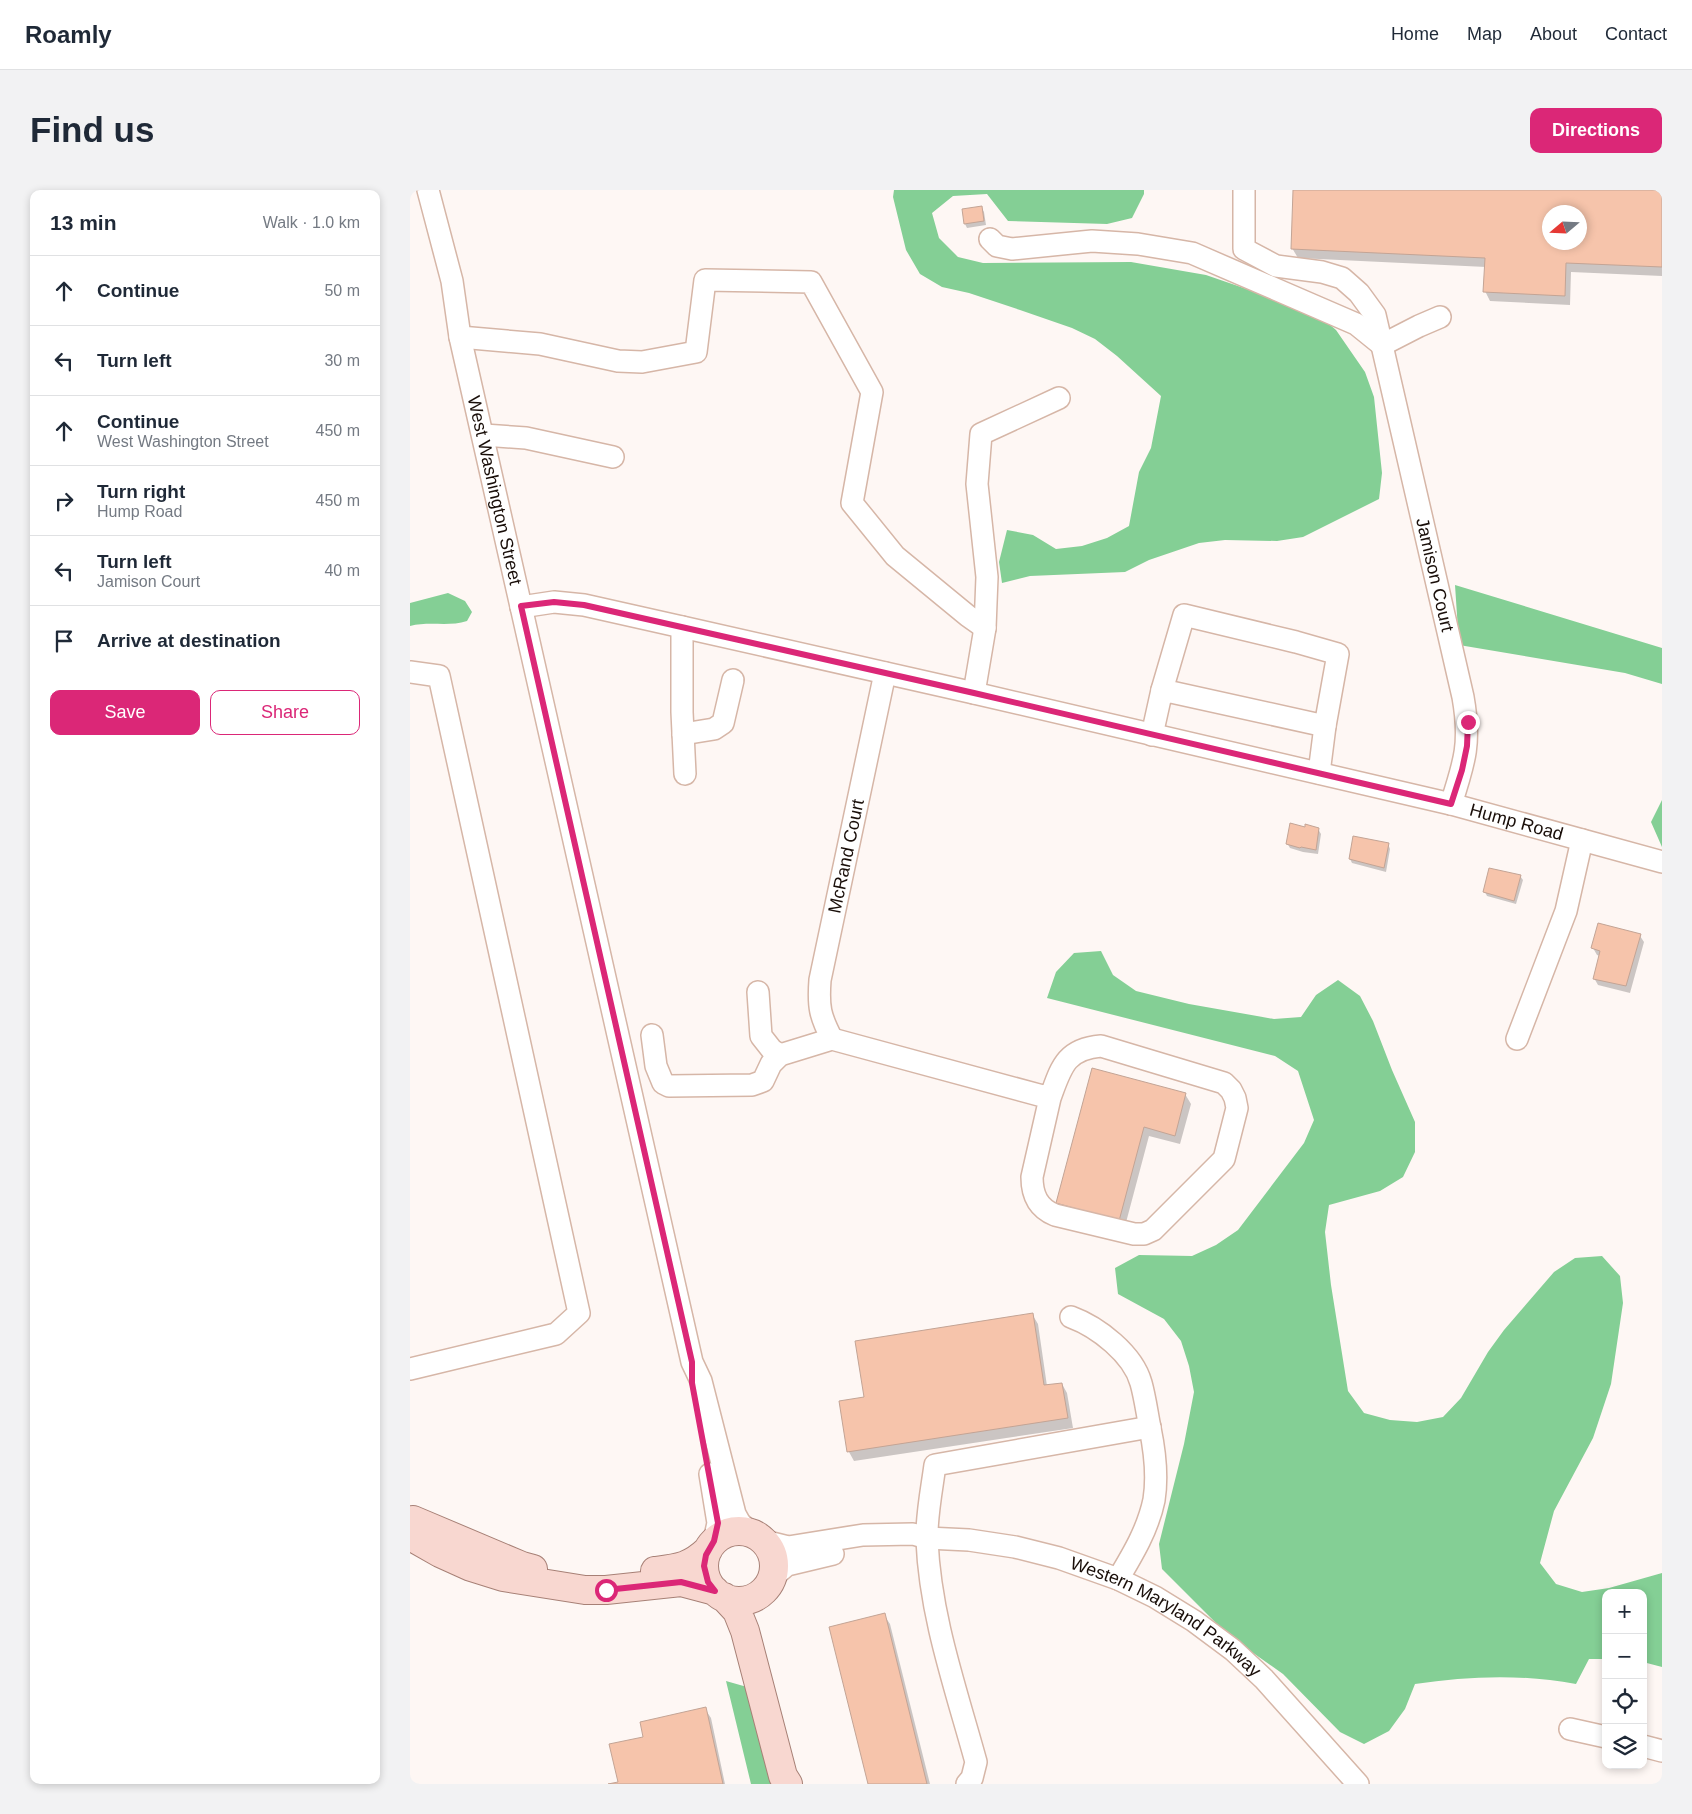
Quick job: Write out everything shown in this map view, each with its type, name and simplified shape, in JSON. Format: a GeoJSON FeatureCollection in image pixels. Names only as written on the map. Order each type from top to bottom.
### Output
{"type":"FeatureCollection","features":[{"type":"Feature","properties":{"kind":"main road"},"geometry":{"type":"LineString","coordinates":[[410,1518],[522,1566],[569,1575],[596,1576],[678,1568],[691,1564],[728,1532],[739,1530],[757,1536],[772,1554],[774,1561],[758,1618],[792,1775],[789,1784]]}},
{"type":"Feature","properties":{"kind":"main road"},"geometry":{"type":"LineString","coordinates":[[410,1536],[440,1553],[471,1567],[503,1577],[585,1590],[606,1590],[681,1582],[719,1594],[734,1601],[755,1597],[768,1584]]}},
{"type":"Feature","properties":{"kind":"main road"},"geometry":{"type":"LineString","coordinates":[[711,1545],[705,1560],[708,1582],[737,1611],[743,1626],[783,1776],[789,1784]]}},
{"type":"Feature","properties":{"kind":"street","name":"Jamison Court"},"geometry":{"type":"LineString","coordinates":[[1244,190],[1244,249],[1276,266],[1322,272],[1342,278],[1359,293],[1375,315],[1468,722],[1467,746],[1462,770],[1451,804]]}},
{"type":"Feature","properties":{"kind":"street","name":"West Washington Street"},"geometry":{"type":"LineString","coordinates":[[425,191],[452,281],[458,328],[484,435],[692,1362],[692,1383],[718,1523],[711,1545]]}},
{"type":"Feature","properties":{"kind":"street"},"geometry":{"type":"LineString","coordinates":[[990,239],[997,246],[1012,249],[1092,241],[1138,244],[1192,253],[1356,324],[1382,345],[1440,317]]}},
{"type":"Feature","properties":{"kind":"street"},"geometry":{"type":"LineString","coordinates":[[458,328],[618,361],[642,362],[696,352],[705,280],[812,282],[872,392],[852,503],[895,556],[985,628]]}},
{"type":"Feature","properties":{"kind":"street"},"geometry":{"type":"LineString","coordinates":[[974,693],[985,628],[987,577],[976,484],[980,434],[1059,398]]}},
{"type":"Feature","properties":{"kind":"street"},"geometry":{"type":"LineString","coordinates":[[484,435],[526,438],[613,457]]}},
{"type":"Feature","properties":{"kind":"street","name":"Hump Road"},"geometry":{"type":"LineString","coordinates":[[521,606],[554,602],[584,605],[1451,804],[1662,862]]}},
{"type":"Feature","properties":{"kind":"street"},"geometry":{"type":"LineString","coordinates":[[1152,735],[1162,690],[1184,615],[1338,654],[1319,773]]}},
{"type":"Feature","properties":{"kind":"street"},"geometry":{"type":"LineString","coordinates":[[682,627],[685,774]]}},
{"type":"Feature","properties":{"kind":"street"},"geometry":{"type":"LineString","coordinates":[[410,672],[439,676],[579,1313],[556,1334],[410,1369]]}},
{"type":"Feature","properties":{"kind":"street","name":"McRand Court"},"geometry":{"type":"LineString","coordinates":[[832,1039],[821,1018],[818,999],[820,980],[885,673]]}},
{"type":"Feature","properties":{"kind":"street"},"geometry":{"type":"LineString","coordinates":[[683,734],[714,729],[723,723],[733,680]]}},
{"type":"Feature","properties":{"kind":"street"},"geometry":{"type":"LineString","coordinates":[[1162,690],[1325,726]]}},
{"type":"Feature","properties":{"kind":"street"},"geometry":{"type":"LineString","coordinates":[[1517,1039],[1566,911],[1582,840]]}},
{"type":"Feature","properties":{"kind":"street"},"geometry":{"type":"LineString","coordinates":[[758,992],[761,1036],[772,1050],[780,1055]]}},
{"type":"Feature","properties":{"kind":"street"},"geometry":{"type":"LineString","coordinates":[[652,1035],[656,1066],[662,1083],[669,1086],[752,1086],[763,1081],[771,1064],[780,1055],[832,1039],[1050,1098]]}},
{"type":"Feature","properties":{"kind":"street"},"geometry":{"type":"LineString","coordinates":[[1100,1046],[1224,1083],[1231,1090],[1237,1108],[1224,1159],[1153,1230],[1144,1234],[1134,1234],[1055,1215],[1046,1211],[1037,1201],[1032,1190],[1032,1178],[1050,1098],[1061,1067],[1072,1054],[1087,1047],[1100,1046]]}},
{"type":"Feature","properties":{"kind":"street"},"geometry":{"type":"LineString","coordinates":[[1071,1317],[1098,1330],[1114,1343],[1131,1363],[1141,1381],[1150,1427],[1157,1474],[1154,1501],[1137,1549],[1118,1579]]}},
{"type":"Feature","properties":{"kind":"street","name":"West Washington Street"},"geometry":{"type":"LineString","coordinates":[[692,1362],[701,1381],[735,1514],[740,1523],[757,1536]]}},
{"type":"Feature","properties":{"kind":"street"},"geometry":{"type":"LineString","coordinates":[[967,1784],[972,1778],[976,1762],[937,1622],[930,1584],[927,1538],[935,1465],[1150,1427]]}},
{"type":"Feature","properties":{"kind":"street","name":"Western Maryland Parkway"},"geometry":{"type":"LineString","coordinates":[[757,1536],[788,1547],[863,1534],[913,1534],[927,1538],[969,1540],[1015,1547],[1059,1558],[1118,1579],[1155,1597],[1194,1621],[1233,1650],[1264,1678],[1358,1784]]}},
{"type":"Feature","properties":{"kind":"street","name":"Western Maryland Parkway"},"geometry":{"type":"LineString","coordinates":[[768,1584],[787,1565],[863,1548],[914,1543],[927,1538]]}},
{"type":"Feature","properties":{"kind":"street"},"geometry":{"type":"LineString","coordinates":[[1570,1729],[1602,1736]]}},
{"type":"Feature","properties":{"kind":"street"},"geometry":{"type":"LineString","coordinates":[[1647,1747],[1662,1751]]}},
{"type":"Feature","properties":{"kind":"green space"},"geometry":{"type":"Polygon","coordinates":[[[894,190],[1144,190],[1144,194],[1132,218],[1107,224],[1008,221],[987,194],[953,196],[932,213],[939,238],[958,257],[983,263],[1131,262],[1206,275],[1316,313],[1336,330],[1365,372],[1374,397],[1382,473],[1379,499],[1303,537],[1277,541],[1225,540],[1199,543],[1149,560],[1125,572],[1030,576],[1002,583],[999,562],[1007,530],[1033,535],[1056,549],[1082,546],[1107,538],[1129,526],[1139,472],[1151,448],[1161,396],[1117,356],[1095,339],[1072,328],[1020,310],[969,293],[942,287],[920,274],[906,250],[893,197],[894,190]]]}},
{"type":"Feature","properties":{"kind":"green space"},"geometry":{"type":"Polygon","coordinates":[[[1455,585],[1662,648],[1662,684],[1625,673],[1459,645],[1455,585]]]}},
{"type":"Feature","properties":{"kind":"green space"},"geometry":{"type":"Polygon","coordinates":[[[448,593],[465,601],[472,612],[467,621],[453,624],[410,626],[410,603],[448,593]]]}},
{"type":"Feature","properties":{"kind":"green space"},"geometry":{"type":"Polygon","coordinates":[[[1662,800],[1662,847],[1651,822],[1662,800]]]}},
{"type":"Feature","properties":{"kind":"green space"},"geometry":{"type":"Polygon","coordinates":[[[1101,951],[1113,975],[1136,991],[1189,1004],[1274,1019],[1301,1017],[1316,995],[1338,980],[1360,996],[1373,1021],[1415,1122],[1415,1152],[1403,1177],[1380,1191],[1329,1205],[1325,1232],[1331,1285],[1348,1391],[1364,1413],[1390,1420],[1417,1422],[1443,1417],[1461,1398],[1488,1352],[1504,1330],[1554,1272],[1575,1258],[1602,1256],[1620,1276],[1623,1303],[1611,1384],[1593,1438],[1554,1511],[1540,1563],[1556,1584],[1582,1592],[1602,1589],[1602,1659],[1589,1659],[1576,1684],[1516,1677],[1496,1677],[1455,1679],[1415,1684],[1405,1709],[1389,1731],[1364,1744],[1340,1732],[1283,1674],[1239,1643],[1218,1625],[1162,1569],[1159,1544],[1184,1444],[1194,1392],[1189,1366],[1181,1341],[1164,1319],[1118,1294],[1115,1268],[1139,1255],[1192,1256],[1216,1245],[1238,1230],[1304,1143],[1314,1120],[1298,1071],[1275,1056],[1047,998],[1056,972],[1074,953],[1101,951]]]}},
{"type":"Feature","properties":{"kind":"green space"},"geometry":{"type":"Polygon","coordinates":[[[1662,1573],[1662,1667],[1647,1663],[1647,1589],[1602,1589],[1662,1573]]]}},
{"type":"Feature","properties":{"kind":"green space"},"geometry":{"type":"Polygon","coordinates":[[[726,1681],[747,1687],[771,1784],[751,1784],[726,1681]]]}},
{"type":"Feature","properties":{"kind":"building"},"geometry":{"type":"Polygon","coordinates":[[[1293,190],[1662,190],[1662,267],[1566,263],[1565,296],[1483,292],[1485,258],[1291,249],[1293,190]]]}},
{"type":"Feature","properties":{"kind":"building"},"geometry":{"type":"Polygon","coordinates":[[[982,206],[984,221],[964,224],[962,209],[982,206]]]}},
{"type":"Feature","properties":{"kind":"building"},"geometry":{"type":"Polygon","coordinates":[[[1290,823],[1305,827],[1305,824],[1319,828],[1316,850],[1286,844],[1290,823]]]}},
{"type":"Feature","properties":{"kind":"building"},"geometry":{"type":"Polygon","coordinates":[[[1353,836],[1389,843],[1384,868],[1349,859],[1353,836]]]}},
{"type":"Feature","properties":{"kind":"building"},"geometry":{"type":"Polygon","coordinates":[[[1489,868],[1521,875],[1514,901],[1483,892],[1489,868]]]}},
{"type":"Feature","properties":{"kind":"building"},"geometry":{"type":"Polygon","coordinates":[[[1598,923],[1641,934],[1626,986],[1593,979],[1600,951],[1591,948],[1598,923]]]}},
{"type":"Feature","properties":{"kind":"building"},"geometry":{"type":"Polygon","coordinates":[[[1092,1068],[1186,1093],[1175,1136],[1144,1127],[1119,1221],[1056,1203],[1092,1068]]]}},
{"type":"Feature","properties":{"kind":"building"},"geometry":{"type":"Polygon","coordinates":[[[1033,1313],[1044,1385],[1062,1383],[1068,1418],[847,1452],[839,1401],[864,1397],[855,1341],[1033,1313]]]}},
{"type":"Feature","properties":{"kind":"building"},"geometry":{"type":"Polygon","coordinates":[[[885,1613],[927,1784],[868,1784],[829,1627],[885,1613]]]}},
{"type":"Feature","properties":{"kind":"building"},"geometry":{"type":"Polygon","coordinates":[[[706,1707],[723,1784],[608,1784],[618,1782],[609,1744],[643,1737],[640,1722],[706,1707]]]}},
{"type":"Feature","properties":{"kind":"route"},"geometry":{"type":"LineString","coordinates":[[606,1590],[681,1582],[715,1591],[708,1582],[704,1566],[706,1555],[714,1541],[718,1523],[692,1383],[692,1362],[521,606],[554,602],[584,605],[1451,804],[1462,770],[1467,746],[1468,722]]}}]}
